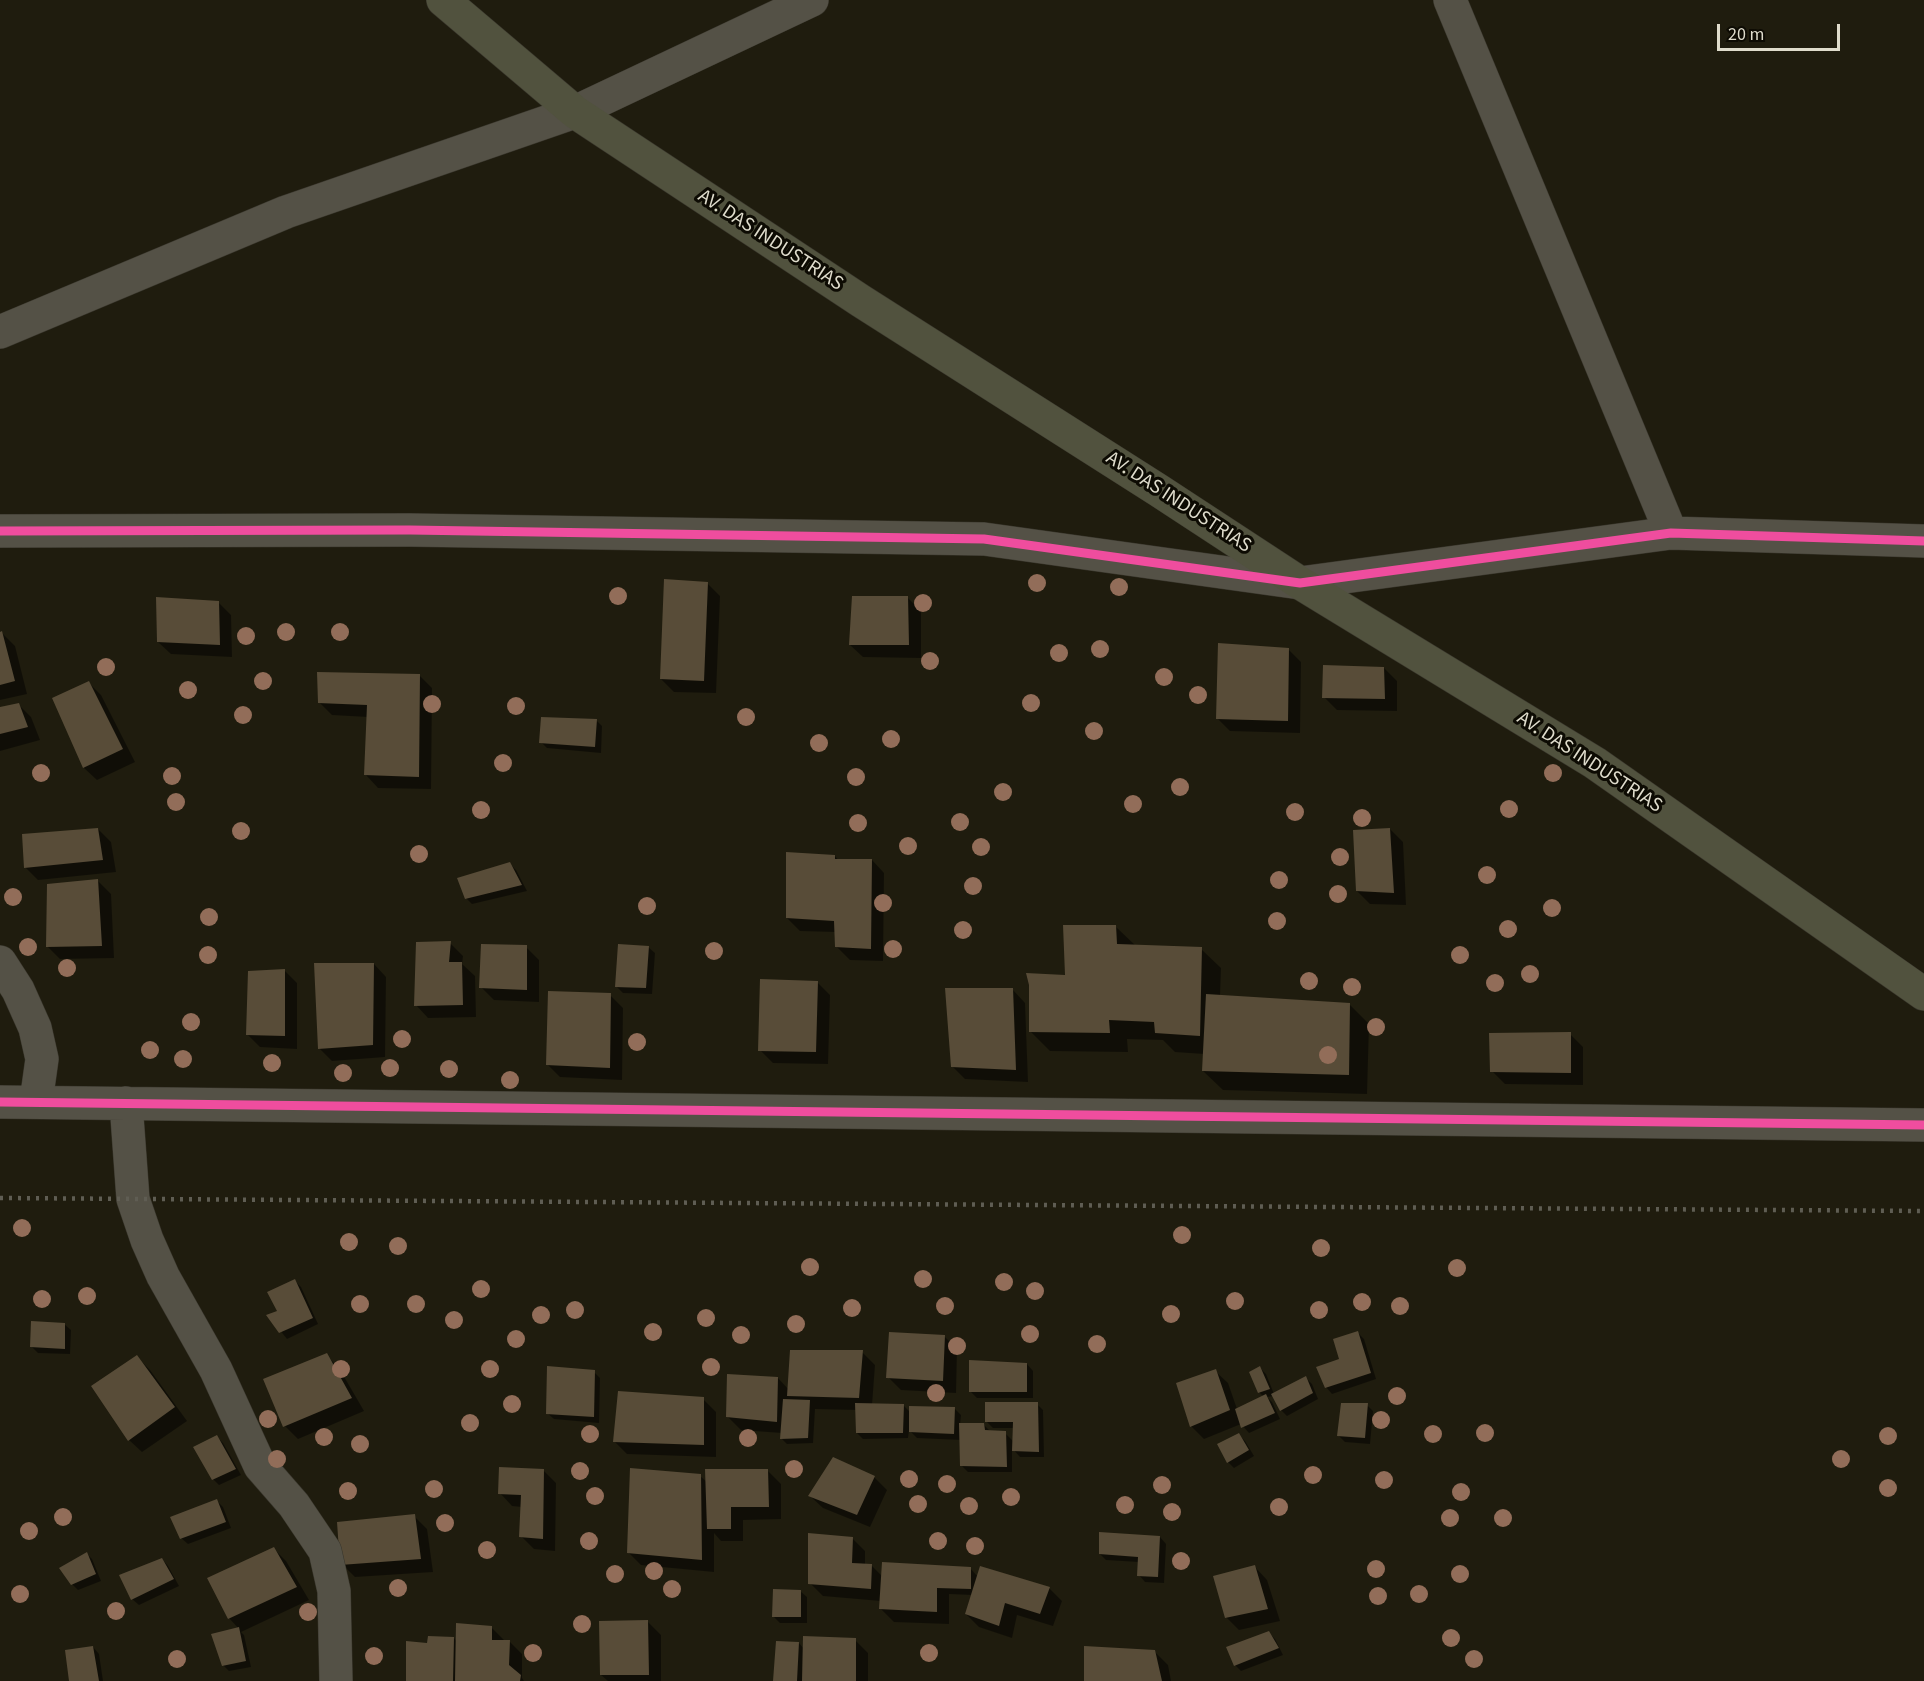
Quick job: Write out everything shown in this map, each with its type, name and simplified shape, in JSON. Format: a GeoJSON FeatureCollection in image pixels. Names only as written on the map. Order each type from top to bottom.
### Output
{"type":"FeatureCollection","features":[{"type":"Feature","properties":{"kind":"main road","name":"AV. DAS INDUSTRIAS"},"geometry":{"type":"LineString","coordinates":[[443,0],[575,112],[861,301],[1300,583],[1595,763],[1924,994]]}},
{"type":"Feature","properties":{"kind":"street"},"geometry":{"type":"LineString","coordinates":[[0,332],[286,212],[575,112],[812,0]]}},
{"type":"Feature","properties":{"kind":"street"},"geometry":{"type":"LineString","coordinates":[[1450,0],[1671,533]]}},
{"type":"Feature","properties":{"kind":"street"},"geometry":{"type":"LineString","coordinates":[[0,531],[410,530],[984,540],[1300,583],[1671,533],[1924,541]]}},
{"type":"Feature","properties":{"kind":"street"},"geometry":{"type":"LineString","coordinates":[[0,962],[18,990],[35,1028],[42,1059],[36,1102]]}},
{"type":"Feature","properties":{"kind":"street"},"geometry":{"type":"LineString","coordinates":[[0,1102],[1924,1125]]}},
{"type":"Feature","properties":{"kind":"street"},"geometry":{"type":"LineString","coordinates":[[126,1103],[133,1200],[147,1239],[164,1276],[216,1370],[260,1466],[294,1505],[325,1551],[334,1591],[336,1681]]}},
{"type":"Feature","properties":{"kind":"building"},"geometry":{"type":"Polygon","coordinates":[[[664,579],[708,582],[704,681],[660,679],[664,579]]]}},
{"type":"Feature","properties":{"kind":"building"},"geometry":{"type":"Polygon","coordinates":[[[852,596],[908,596],[909,645],[849,645],[852,596]]]}},
{"type":"Feature","properties":{"kind":"building"},"geometry":{"type":"Polygon","coordinates":[[[156,597],[219,601],[220,645],[157,642],[156,597]]]}},
{"type":"Feature","properties":{"kind":"building"},"geometry":{"type":"Polygon","coordinates":[[[2,631],[15,681],[0,685],[0,632],[2,631]]]}},
{"type":"Feature","properties":{"kind":"building"},"geometry":{"type":"Polygon","coordinates":[[[1218,643],[1289,648],[1288,721],[1216,719],[1218,643]]]}},
{"type":"Feature","properties":{"kind":"building"},"geometry":{"type":"Polygon","coordinates":[[[1323,665],[1384,667],[1385,699],[1322,698],[1323,665]]]}},
{"type":"Feature","properties":{"kind":"building"},"geometry":{"type":"Polygon","coordinates":[[[317,672],[420,674],[419,777],[364,775],[367,705],[318,703],[317,672]]]}},
{"type":"Feature","properties":{"kind":"building"},"geometry":{"type":"Polygon","coordinates":[[[89,681],[123,749],[83,768],[52,698],[89,681]]]}},
{"type":"Feature","properties":{"kind":"building"},"geometry":{"type":"Polygon","coordinates":[[[19,703],[28,727],[0,734],[0,707],[19,703]]]}},
{"type":"Feature","properties":{"kind":"building"},"geometry":{"type":"Polygon","coordinates":[[[541,717],[597,719],[595,747],[539,743],[541,717]]]}},
{"type":"Feature","properties":{"kind":"building"},"geometry":{"type":"Polygon","coordinates":[[[98,828],[103,860],[24,868],[22,834],[98,828]]]}},
{"type":"Feature","properties":{"kind":"building"},"geometry":{"type":"Polygon","coordinates":[[[1390,828],[1394,893],[1356,891],[1353,830],[1390,828]]]}},
{"type":"Feature","properties":{"kind":"building"},"geometry":{"type":"Polygon","coordinates":[[[786,852],[835,855],[835,859],[872,859],[871,949],[835,947],[834,921],[786,918],[786,852]]]}},
{"type":"Feature","properties":{"kind":"building"},"geometry":{"type":"Polygon","coordinates":[[[510,862],[522,885],[465,899],[457,878],[510,862]]]}},
{"type":"Feature","properties":{"kind":"building"},"geometry":{"type":"Polygon","coordinates":[[[98,879],[102,946],[46,947],[47,884],[98,879]]]}},
{"type":"Feature","properties":{"kind":"building"},"geometry":{"type":"Polygon","coordinates":[[[1063,925],[1116,925],[1117,944],[1202,947],[1200,1036],[1155,1033],[1154,1022],[1109,1020],[1110,1033],[1029,1032],[1029,985],[1026,973],[1065,975],[1063,925]]]}},
{"type":"Feature","properties":{"kind":"building"},"geometry":{"type":"Polygon","coordinates":[[[451,941],[449,962],[462,962],[463,1005],[414,1006],[416,942],[451,941]]]}},
{"type":"Feature","properties":{"kind":"building"},"geometry":{"type":"Polygon","coordinates":[[[481,944],[527,945],[527,990],[479,988],[481,944]]]}},
{"type":"Feature","properties":{"kind":"building"},"geometry":{"type":"Polygon","coordinates":[[[618,944],[649,946],[646,988],[615,987],[618,944]]]}},
{"type":"Feature","properties":{"kind":"building"},"geometry":{"type":"Polygon","coordinates":[[[314,963],[374,963],[373,1045],[318,1049],[314,963]]]}},
{"type":"Feature","properties":{"kind":"building"},"geometry":{"type":"Polygon","coordinates":[[[285,969],[285,1036],[246,1035],[248,971],[285,969]]]}},
{"type":"Feature","properties":{"kind":"building"},"geometry":{"type":"Polygon","coordinates":[[[760,979],[818,981],[816,1052],[758,1051],[760,979]]]}},
{"type":"Feature","properties":{"kind":"building"},"geometry":{"type":"Polygon","coordinates":[[[945,988],[1013,988],[1016,1070],[951,1067],[945,988]]]}},
{"type":"Feature","properties":{"kind":"building"},"geometry":{"type":"Polygon","coordinates":[[[548,991],[611,993],[610,1068],[546,1065],[548,991]]]}},
{"type":"Feature","properties":{"kind":"building"},"geometry":{"type":"Polygon","coordinates":[[[1206,994],[1350,1003],[1349,1075],[1202,1071],[1206,994]]]}},
{"type":"Feature","properties":{"kind":"building"},"geometry":{"type":"Polygon","coordinates":[[[1571,1032],[1571,1073],[1490,1072],[1489,1033],[1571,1032]]]}},
{"type":"Feature","properties":{"kind":"building"},"geometry":{"type":"Polygon","coordinates":[[[295,1279],[313,1318],[279,1333],[266,1315],[277,1311],[267,1292],[295,1279]]]}},
{"type":"Feature","properties":{"kind":"building"},"geometry":{"type":"Polygon","coordinates":[[[31,1321],[65,1323],[65,1349],[30,1347],[31,1321]]]}},
{"type":"Feature","properties":{"kind":"building"},"geometry":{"type":"Polygon","coordinates":[[[1358,1331],[1371,1373],[1325,1388],[1316,1367],[1339,1359],[1333,1339],[1358,1331]]]}},
{"type":"Feature","properties":{"kind":"building"},"geometry":{"type":"Polygon","coordinates":[[[889,1332],[945,1335],[943,1381],[886,1378],[889,1332]]]}},
{"type":"Feature","properties":{"kind":"building"},"geometry":{"type":"Polygon","coordinates":[[[790,1350],[863,1350],[859,1398],[787,1396],[790,1350]]]}},
{"type":"Feature","properties":{"kind":"building"},"geometry":{"type":"Polygon","coordinates":[[[327,1353],[352,1398],[283,1427],[263,1379],[327,1353]]]}},
{"type":"Feature","properties":{"kind":"building"},"geometry":{"type":"Polygon","coordinates":[[[137,1355],[175,1407],[128,1441],[91,1386],[137,1355]]]}},
{"type":"Feature","properties":{"kind":"building"},"geometry":{"type":"Polygon","coordinates":[[[969,1360],[1027,1363],[1027,1392],[969,1392],[969,1360]]]}},
{"type":"Feature","properties":{"kind":"building"},"geometry":{"type":"Polygon","coordinates":[[[547,1366],[595,1370],[594,1417],[546,1414],[547,1366]]]}},
{"type":"Feature","properties":{"kind":"building"},"geometry":{"type":"Polygon","coordinates":[[[1260,1366],[1270,1389],[1258,1393],[1249,1372],[1260,1366]]]}},
{"type":"Feature","properties":{"kind":"building"},"geometry":{"type":"Polygon","coordinates":[[[1216,1369],[1230,1410],[1190,1427],[1176,1383],[1216,1369]]]}},
{"type":"Feature","properties":{"kind":"building"},"geometry":{"type":"Polygon","coordinates":[[[727,1374],[778,1377],[777,1422],[726,1417],[727,1374]]]}},
{"type":"Feature","properties":{"kind":"building"},"geometry":{"type":"Polygon","coordinates":[[[1306,1376],[1313,1393],[1280,1411],[1271,1394],[1306,1376]]]}},
{"type":"Feature","properties":{"kind":"building"},"geometry":{"type":"Polygon","coordinates":[[[618,1391],[704,1397],[704,1445],[613,1442],[618,1391]]]}},
{"type":"Feature","properties":{"kind":"building"},"geometry":{"type":"Polygon","coordinates":[[[1266,1394],[1275,1413],[1241,1428],[1235,1409],[1266,1394]]]}},
{"type":"Feature","properties":{"kind":"building"},"geometry":{"type":"Polygon","coordinates":[[[783,1399],[810,1400],[808,1438],[780,1439],[783,1399]]]}},
{"type":"Feature","properties":{"kind":"building"},"geometry":{"type":"Polygon","coordinates":[[[985,1402],[1038,1402],[1039,1452],[1012,1451],[1013,1422],[985,1422],[985,1402]]]}},
{"type":"Feature","properties":{"kind":"building"},"geometry":{"type":"Polygon","coordinates":[[[855,1403],[904,1404],[903,1433],[856,1433],[855,1403]]]}},
{"type":"Feature","properties":{"kind":"building"},"geometry":{"type":"Polygon","coordinates":[[[1341,1403],[1368,1403],[1365,1438],[1337,1436],[1341,1403]]]}},
{"type":"Feature","properties":{"kind":"building"},"geometry":{"type":"Polygon","coordinates":[[[909,1406],[955,1407],[954,1434],[909,1432],[909,1406]]]}},
{"type":"Feature","properties":{"kind":"building"},"geometry":{"type":"Polygon","coordinates":[[[959,1423],[984,1423],[985,1430],[1006,1431],[1007,1467],[960,1466],[959,1423]]]}},
{"type":"Feature","properties":{"kind":"building"},"geometry":{"type":"Polygon","coordinates":[[[1239,1433],[1249,1450],[1227,1463],[1217,1444],[1239,1433]]]}},
{"type":"Feature","properties":{"kind":"building"},"geometry":{"type":"Polygon","coordinates":[[[217,1435],[236,1469],[212,1480],[193,1447],[217,1435]]]}},
{"type":"Feature","properties":{"kind":"building"},"geometry":{"type":"Polygon","coordinates":[[[833,1457],[875,1476],[857,1515],[808,1496],[833,1457]]]}},
{"type":"Feature","properties":{"kind":"building"},"geometry":{"type":"Polygon","coordinates":[[[499,1467],[544,1469],[543,1539],[519,1537],[521,1495],[498,1494],[499,1467]]]}},
{"type":"Feature","properties":{"kind":"building"},"geometry":{"type":"Polygon","coordinates":[[[630,1468],[701,1474],[702,1560],[627,1553],[630,1468]]]}},
{"type":"Feature","properties":{"kind":"building"},"geometry":{"type":"Polygon","coordinates":[[[705,1469],[768,1469],[769,1507],[731,1507],[731,1529],[707,1529],[705,1469]]]}},
{"type":"Feature","properties":{"kind":"building"},"geometry":{"type":"Polygon","coordinates":[[[217,1499],[226,1522],[180,1539],[170,1517],[217,1499]]]}},
{"type":"Feature","properties":{"kind":"building"},"geometry":{"type":"Polygon","coordinates":[[[415,1514],[421,1559],[340,1565],[337,1522],[415,1514]]]}},
{"type":"Feature","properties":{"kind":"building"},"geometry":{"type":"Polygon","coordinates":[[[1099,1532],[1160,1536],[1158,1577],[1137,1576],[1138,1557],[1099,1554],[1099,1532]]]}},
{"type":"Feature","properties":{"kind":"building"},"geometry":{"type":"Polygon","coordinates":[[[808,1533],[853,1537],[852,1563],[872,1564],[871,1589],[808,1584],[808,1533]]]}},
{"type":"Feature","properties":{"kind":"building"},"geometry":{"type":"Polygon","coordinates":[[[274,1547],[297,1587],[228,1619],[207,1578],[274,1547]]]}},
{"type":"Feature","properties":{"kind":"building"},"geometry":{"type":"Polygon","coordinates":[[[87,1552],[96,1574],[71,1585],[59,1568],[87,1552]]]}},
{"type":"Feature","properties":{"kind":"building"},"geometry":{"type":"Polygon","coordinates":[[[162,1558],[174,1579],[131,1600],[119,1575],[162,1558]]]}},
{"type":"Feature","properties":{"kind":"building"},"geometry":{"type":"Polygon","coordinates":[[[882,1562],[971,1567],[971,1589],[937,1588],[937,1612],[879,1609],[882,1562]]]}},
{"type":"Feature","properties":{"kind":"building"},"geometry":{"type":"Polygon","coordinates":[[[1255,1565],[1268,1609],[1225,1618],[1213,1576],[1255,1565]]]}},
{"type":"Feature","properties":{"kind":"building"},"geometry":{"type":"Polygon","coordinates":[[[980,1566],[1050,1587],[1040,1614],[1005,1603],[999,1626],[965,1614],[980,1566]]]}},
{"type":"Feature","properties":{"kind":"building"},"geometry":{"type":"Polygon","coordinates":[[[773,1589],[801,1590],[801,1617],[772,1617],[773,1589]]]}},
{"type":"Feature","properties":{"kind":"building"},"geometry":{"type":"Polygon","coordinates":[[[648,1620],[649,1675],[600,1675],[599,1621],[648,1620]]]}},
{"type":"Feature","properties":{"kind":"building"},"geometry":{"type":"Polygon","coordinates":[[[456,1623],[492,1626],[492,1640],[510,1640],[509,1665],[521,1675],[520,1681],[455,1681],[456,1623]]]}},
{"type":"Feature","properties":{"kind":"building"},"geometry":{"type":"Polygon","coordinates":[[[239,1627],[246,1661],[222,1666],[211,1634],[239,1627]]]}},
{"type":"Feature","properties":{"kind":"building"},"geometry":{"type":"Polygon","coordinates":[[[1269,1631],[1279,1648],[1234,1666],[1226,1647],[1269,1631]]]}},
{"type":"Feature","properties":{"kind":"building"},"geometry":{"type":"Polygon","coordinates":[[[428,1636],[454,1637],[453,1681],[406,1681],[406,1641],[427,1643],[428,1636]]]}},
{"type":"Feature","properties":{"kind":"building"},"geometry":{"type":"Polygon","coordinates":[[[803,1636],[856,1638],[856,1681],[802,1681],[803,1636]]]}},
{"type":"Feature","properties":{"kind":"building"},"geometry":{"type":"Polygon","coordinates":[[[776,1641],[799,1642],[797,1681],[773,1681],[776,1641]]]}},
{"type":"Feature","properties":{"kind":"building"},"geometry":{"type":"Polygon","coordinates":[[[93,1646],[99,1681],[69,1681],[65,1650],[93,1646]]]}},
{"type":"Feature","properties":{"kind":"building"},"geometry":{"type":"Polygon","coordinates":[[[1084,1646],[1155,1650],[1162,1681],[1084,1681],[1084,1646]]]}},
{"type":"Feature","properties":{"kind":"railway"},"geometry":{"type":"LineString","coordinates":[[0,1198],[1924,1211]]}},
{"type":"Feature","properties":{"kind":"cycle path"},"geometry":{"type":"LineString","coordinates":[[0,531],[410,530],[984,539],[1300,583],[1671,533],[1924,541]]}},
{"type":"Feature","properties":{"kind":"cycle path"},"geometry":{"type":"LineString","coordinates":[[0,1102],[1924,1125]]}}]}
